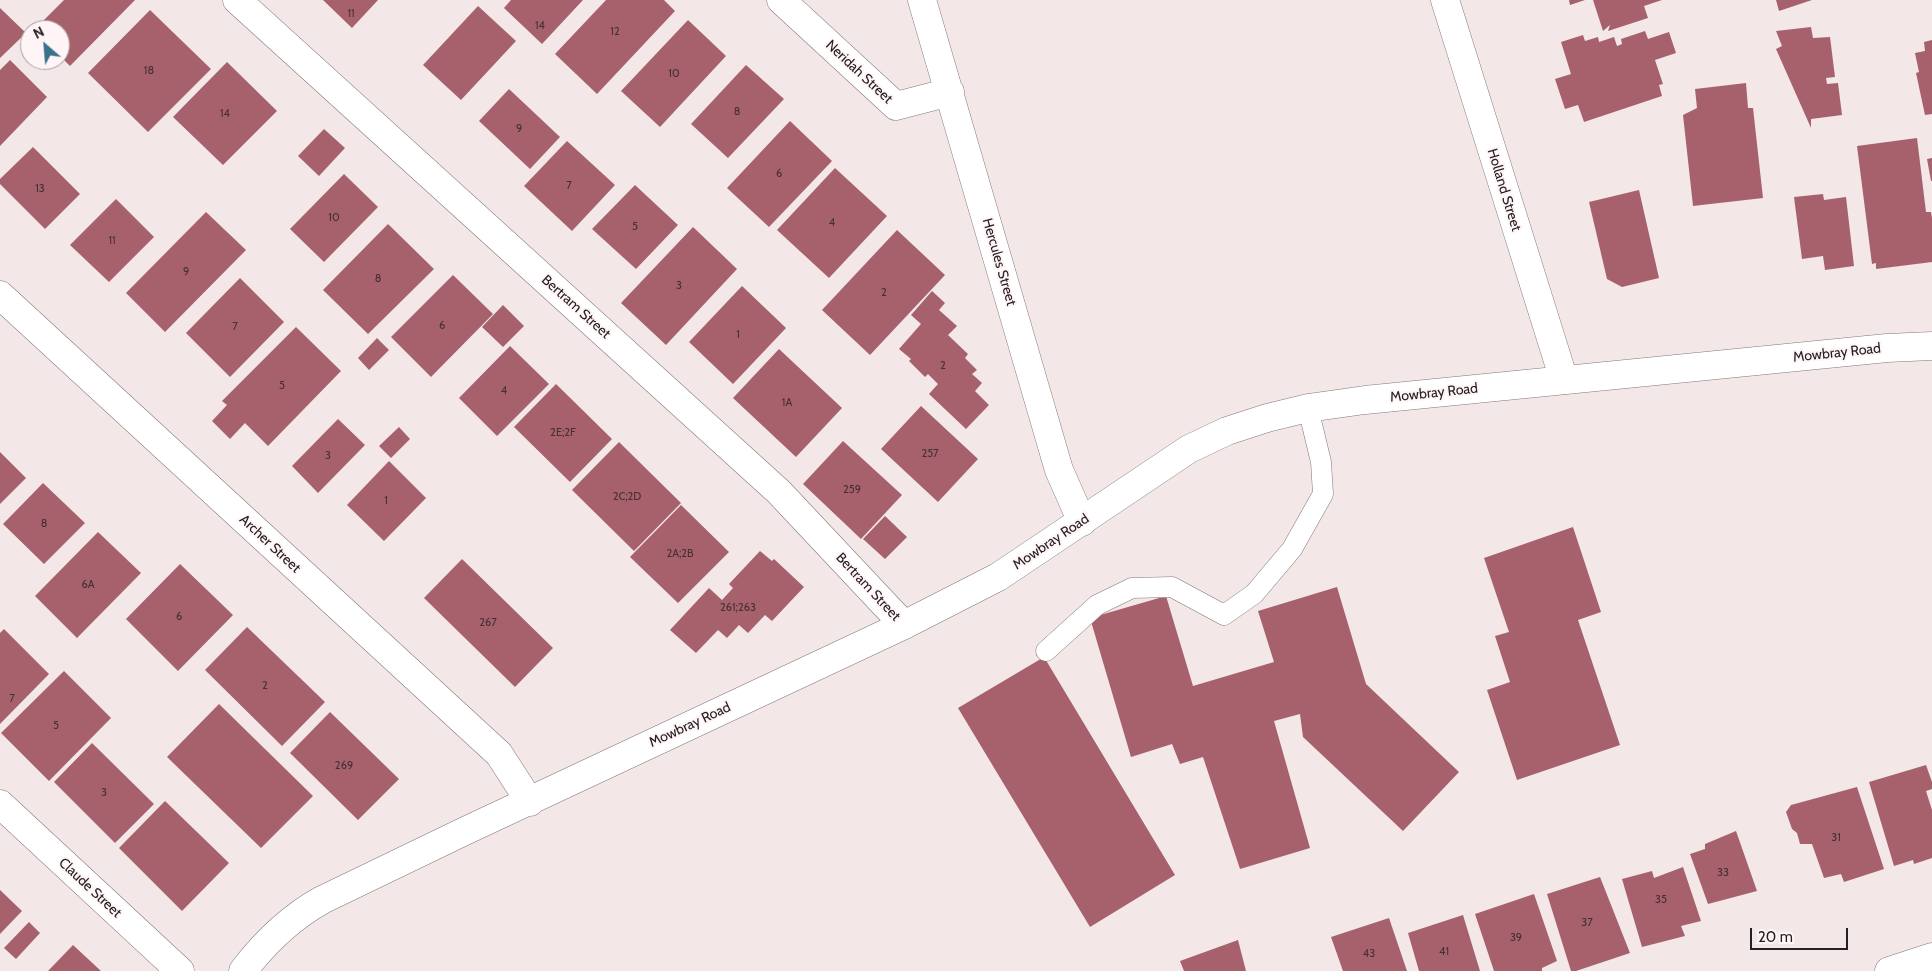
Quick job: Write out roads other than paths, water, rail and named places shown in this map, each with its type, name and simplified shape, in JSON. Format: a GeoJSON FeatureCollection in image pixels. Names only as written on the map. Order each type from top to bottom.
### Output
{"type":"FeatureCollection","features":[{"type":"Feature","properties":{"kind":"main road","name":"Bertram Street"},"geometry":{"type":"LineString","coordinates":[[237,0],[779,492],[904,625]]}},
{"type":"Feature","properties":{"kind":"main road","name":"Neridah Street"},"geometry":{"type":"LineString","coordinates":[[782,0],[896,106],[950,92]]}},
{"type":"Feature","properties":{"kind":"main road","name":"Hercules Street"},"geometry":{"type":"LineString","coordinates":[[922,0],[1058,470],[1082,522]]}},
{"type":"Feature","properties":{"kind":"main road","name":"Holland Street"},"geometry":{"type":"LineString","coordinates":[[1445,0],[1564,380]]}},
{"type":"Feature","properties":{"kind":"main road","name":"Archer Street"},"geometry":{"type":"LineString","coordinates":[[0,295],[499,754],[530,802]]}},
{"type":"Feature","properties":{"kind":"main road","name":"Mowbray Road"},"geometry":{"type":"LineString","coordinates":[[243,971],[278,931],[300,913],[465,831],[904,625],[998,577],[1189,449],[1227,431],[1267,418],[1308,408],[1366,400],[1887,348],[1932,346]]}},
{"type":"Feature","properties":{"kind":"main road","name":"Claude Street"},"geometry":{"type":"LineString","coordinates":[[0,804],[180,971]]}},
{"type":"Feature","properties":{"kind":"main road"},"geometry":{"type":"LineString","coordinates":[[1889,971],[1932,957]]}},
{"type":"Feature","properties":{"kind":"lane"},"geometry":{"type":"LineString","coordinates":[[1046,651],[1096,606],[1132,588],[1172,587],[1224,615],[1254,594],[1292,549],[1323,494],[1321,462],[1308,408]]}}]}
